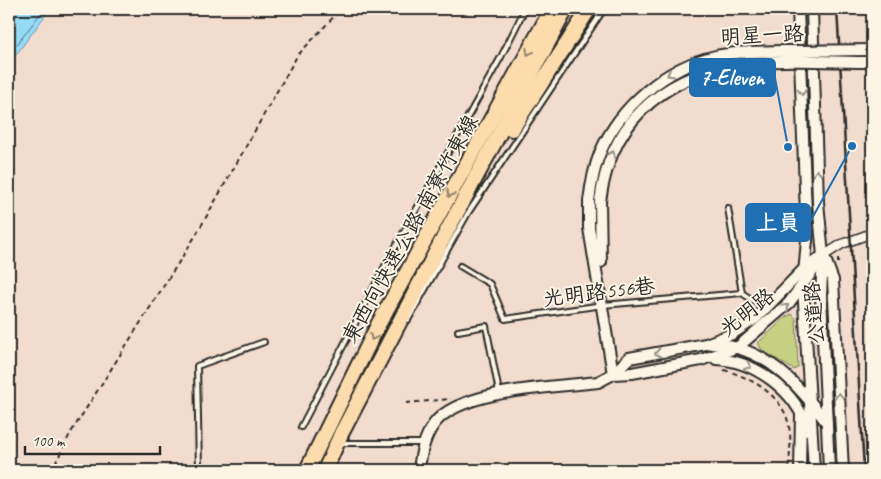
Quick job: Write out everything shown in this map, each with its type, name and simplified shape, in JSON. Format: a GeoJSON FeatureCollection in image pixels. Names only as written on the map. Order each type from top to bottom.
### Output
{"type":"FeatureCollection","features":[{"type":"Feature","properties":{"kind":"highway","name":"東西向快速公路 南寮竹東線"},"geometry":{"type":"LineString","coordinates":[[307,470],[378,325],[552,9]]}},
{"type":"Feature","properties":{"kind":"highway","name":"東西向快速公路 南寮竹東線"},"geometry":{"type":"LineString","coordinates":[[325,470],[341,434],[566,9]]}},
{"type":"Feature","properties":{"kind":"highway"},"geometry":{"type":"LineString","coordinates":[[476,178],[546,78],[589,9]]}},
{"type":"Feature","properties":{"kind":"street","name":"公道路"},"geometry":{"type":"LineString","coordinates":[[798,9],[806,213],[804,278],[814,470]]}},
{"type":"Feature","properties":{"kind":"street"},"geometry":{"type":"LineString","coordinates":[[812,9],[818,202],[823,256]]}},
{"type":"Feature","properties":{"kind":"street","name":"明星一路"},"geometry":{"type":"LineString","coordinates":[[613,374],[589,228],[588,201],[600,153],[612,130],[625,112],[645,92],[668,75],[691,64],[716,56],[732,53],[872,50]]}},
{"type":"Feature","properties":{"kind":"street","name":"明星一路"},"geometry":{"type":"LineString","coordinates":[[602,300],[600,202],[610,158],[620,137],[652,101],[674,84],[703,72],[741,64],[872,62]]}},
{"type":"Feature","properties":{"kind":"street","name":"光明路"},"geometry":{"type":"LineString","coordinates":[[613,374],[632,373],[700,360],[738,347],[780,313],[804,278],[823,256],[842,244],[872,233]]}},
{"type":"Feature","properties":{"kind":"street","name":"公道路"},"geometry":{"type":"LineString","coordinates":[[823,256],[821,295],[829,470]]}},
{"type":"Feature","properties":{"kind":"street","name":"公道路"},"geometry":{"type":"LineString","coordinates":[[823,256],[834,280],[843,470]]}},
{"type":"Feature","properties":{"kind":"street","name":"光明路"},"geometry":{"type":"LineString","coordinates":[[419,470],[423,443],[435,422],[452,408],[479,397],[598,382],[613,374],[629,358],[706,344],[732,334],[804,278],[823,256]]}},
{"type":"Feature","properties":{"kind":"street"},"geometry":{"type":"LineString","coordinates":[[706,344],[738,347],[773,364],[809,399],[842,445]]}},
{"type":"Feature","properties":{"kind":"street","name":"公道路"},"geometry":{"type":"LineString","coordinates":[[700,360],[732,360],[756,369],[775,382],[801,413],[813,446]]}},
{"type":"Feature","properties":{"kind":"street"},"geometry":{"type":"LineString","coordinates":[[800,470],[801,413],[809,399]]}},
{"type":"Feature","properties":{"kind":"lane"},"geometry":{"type":"LineString","coordinates":[[301,427],[384,266],[501,57],[525,9]]}},
{"type":"Feature","properties":{"kind":"lane"},"geometry":{"type":"LineString","coordinates":[[405,326],[453,240],[499,164],[604,9]]}},
{"type":"Feature","properties":{"kind":"lane"},"geometry":{"type":"LineString","coordinates":[[854,56],[872,56]]}},
{"type":"Feature","properties":{"kind":"lane"},"geometry":{"type":"LineString","coordinates":[[728,208],[742,293],[765,310]]}},
{"type":"Feature","properties":{"kind":"lane","name":"光明路556巷"},"geometry":{"type":"LineString","coordinates":[[460,266],[490,284],[505,319],[602,300],[742,293]]}},
{"type":"Feature","properties":{"kind":"lane"},"geometry":{"type":"LineString","coordinates":[[458,331],[486,326],[499,394]]}},
{"type":"Feature","properties":{"kind":"lane"},"geometry":{"type":"LineString","coordinates":[[199,470],[197,366],[264,342]]}},
{"type":"Feature","properties":{"kind":"lane"},"geometry":{"type":"LineString","coordinates":[[395,344],[341,443],[423,443]]}},
{"type":"Feature","properties":{"kind":"path"},"geometry":{"type":"LineString","coordinates":[[53,469],[70,434],[196,235],[297,56],[341,9]]}},
{"type":"Feature","properties":{"kind":"path"},"geometry":{"type":"LineString","coordinates":[[716,368],[752,381],[778,404],[790,426],[789,470]]}},
{"type":"Feature","properties":{"kind":"path"},"geometry":{"type":"LineString","coordinates":[[406,403],[452,399]]}},
{"type":"Feature","properties":{"kind":"green space"},"geometry":{"type":"Polygon","coordinates":[[[792,314],[796,319],[798,367],[794,370],[762,350],[758,343],[787,316],[792,314]]]}},
{"type":"Feature","properties":{"kind":"water"},"geometry":{"type":"Polygon","coordinates":[[[9,9],[50,9],[9,64],[9,9]]]}},
{"type":"Feature","properties":{"kind":"tunnel"},"geometry":{"type":"LineString","coordinates":[[413,215],[447,236]]}},
{"type":"Feature","properties":{"kind":"railway"},"geometry":{"type":"LineString","coordinates":[[837,9],[864,470]]}},
{"type":"Feature","properties":{"kind":"place","name":"上員"},"geometry":{"type":"Point","coordinates":[852,146]}},
{"type":"Feature","properties":{"kind":"place","name":"7-Eleven"},"geometry":{"type":"Point","coordinates":[788,147]}}]}
